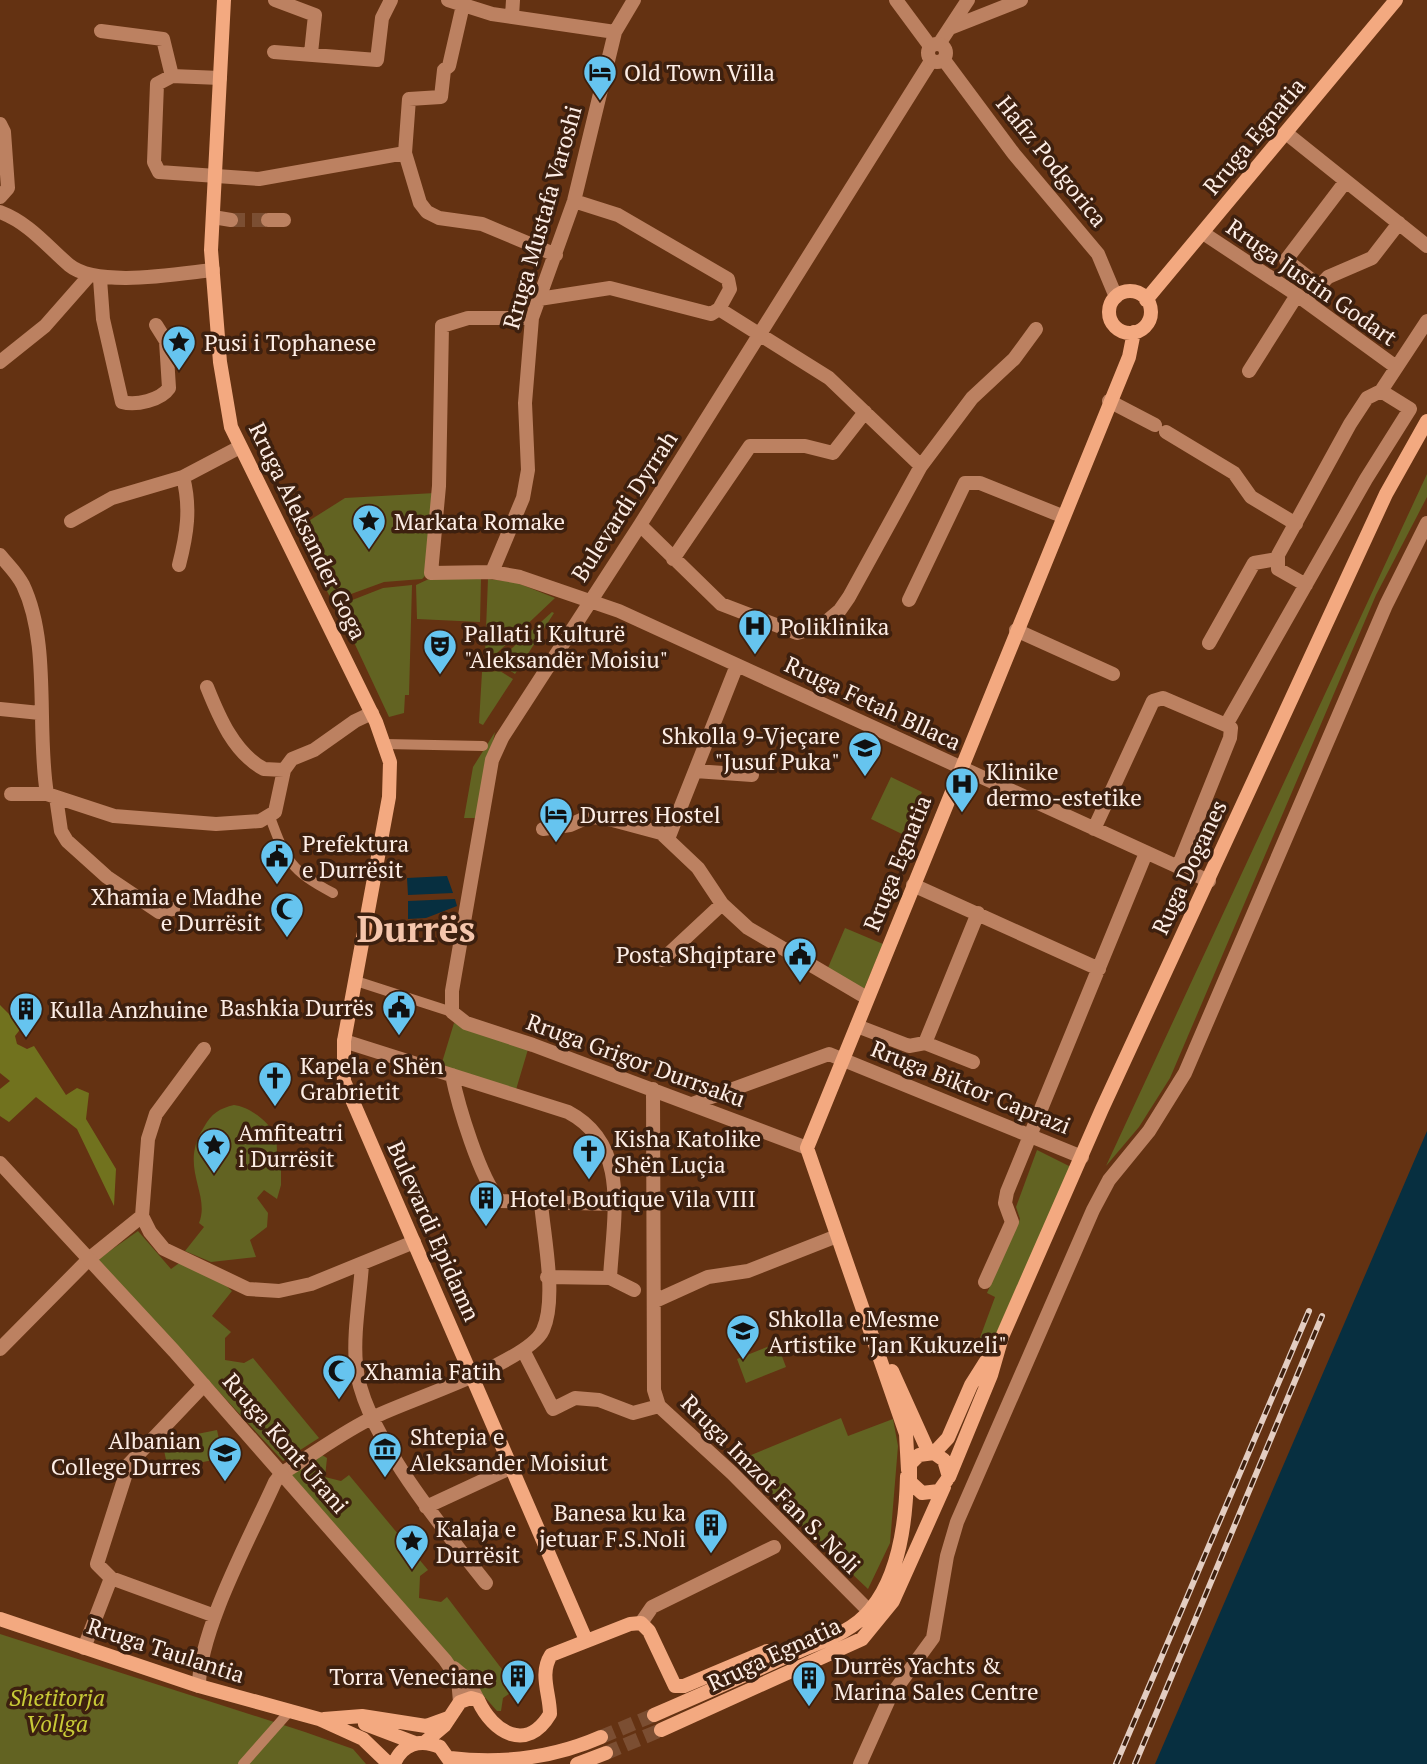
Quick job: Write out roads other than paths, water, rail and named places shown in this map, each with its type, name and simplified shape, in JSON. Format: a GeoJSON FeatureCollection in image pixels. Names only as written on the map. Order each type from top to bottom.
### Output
{"type":"FeatureCollection","features":[{"type":"Feature","properties":{"kind":"main road","name":"Rruga Aleksander Goga"},"geometry":{"type":"LineString","coordinates":[[224,0],[214,175],[213,270],[225,400],[231,427],[240,447],[385,744],[391,771],[385,822]]}},
{"type":"Feature","properties":{"kind":"main road","name":"Rruga Egnatia"},"geometry":{"type":"LineString","coordinates":[[1146,300],[1396,0]]}},
{"type":"Feature","properties":{"kind":"main road"},"geometry":{"type":"LineString","coordinates":[[1132,292],[1146,300],[1149,319],[1134,332],[1121,331],[1111,322],[1109,308],[1116,297],[1132,292]]}},
{"type":"Feature","properties":{"kind":"main road","name":"Rruga Egnatia"},"geometry":{"type":"LineString","coordinates":[[654,1715],[844,1631],[869,1611],[881,1592],[902,1536],[907,1473],[906,1434],[807,1148],[1062,516],[1129,357],[1134,332]]}},
{"type":"Feature","properties":{"kind":"main road","name":"Ruga Doganes"},"geometry":{"type":"LineString","coordinates":[[1002,1337],[1386,494],[1427,421]]}},
{"type":"Feature","properties":{"kind":"main road","name":"Bulevardi Epidamn"},"geometry":{"type":"LineString","coordinates":[[385,822],[344,1041],[344,1081],[586,1640]]}},
{"type":"Feature","properties":{"kind":"main road","name":"Rruga Egnatia"},"geometry":{"type":"LineString","coordinates":[[873,1336],[932,1453]]}},
{"type":"Feature","properties":{"kind":"main road","name":"Rruga Egnatia"},"geometry":{"type":"LineString","coordinates":[[661,1730],[837,1652],[872,1630],[893,1601],[946,1482],[991,1375],[1002,1337]]}},
{"type":"Feature","properties":{"kind":"main road"},"geometry":{"type":"LineString","coordinates":[[932,1453],[947,1465],[946,1482],[934,1493],[922,1493],[912,1487],[907,1473],[915,1457],[932,1453],[948,1438],[971,1385],[1002,1337]]}},
{"type":"Feature","properties":{"kind":"main road","name":"Rruga Taulantia"},"geometry":{"type":"LineString","coordinates":[[0,1619],[288,1713],[380,1728],[420,1743],[440,1747],[451,1761]]}},
{"type":"Feature","properties":{"kind":"main road"},"geometry":{"type":"LineString","coordinates":[[586,1640],[640,1623],[649,1631],[676,1686],[684,1686],[767,1651],[781,1660]]}},
{"type":"Feature","properties":{"kind":"main road","name":"Rruga Kont Urani"},"geometry":{"type":"LineString","coordinates":[[478,1700],[486,1717],[499,1731],[515,1735],[531,1733],[544,1725],[550,1714],[545,1684],[547,1662],[557,1651],[586,1640]]}},
{"type":"Feature","properties":{"kind":"main road"},"geometry":{"type":"LineString","coordinates":[[391,1764],[400,1752],[420,1743],[452,1716],[460,1702],[471,1698],[478,1700]]}},
{"type":"Feature","properties":{"kind":"main road"},"geometry":{"type":"LineString","coordinates":[[319,1720],[362,1716],[426,1726],[452,1716]]}},
{"type":"Feature","properties":{"kind":"main road","name":"Rruga Taulantia"},"geometry":{"type":"LineString","coordinates":[[319,1720],[363,1740],[391,1764]]}},
{"type":"Feature","properties":{"kind":"main road"},"geometry":{"type":"LineString","coordinates":[[451,1761],[510,1761],[550,1754],[601,1737]]}},
{"type":"Feature","properties":{"kind":"main road"},"geometry":{"type":"LineString","coordinates":[[577,1764],[606,1753]]}},
{"type":"Feature","properties":{"kind":"street"},"geometry":{"type":"LineString","coordinates":[[275,0],[315,15],[311,53]]}},
{"type":"Feature","properties":{"kind":"street"},"geometry":{"type":"LineString","coordinates":[[274,52],[377,60],[382,18],[391,0]]}},
{"type":"Feature","properties":{"kind":"street"},"geometry":{"type":"LineString","coordinates":[[448,0],[462,2],[492,15],[615,32]]}},
{"type":"Feature","properties":{"kind":"street"},"geometry":{"type":"LineString","coordinates":[[512,16],[513,0]]}},
{"type":"Feature","properties":{"kind":"street","name":"Rruga Mustafa Varoshi"},"geometry":{"type":"LineString","coordinates":[[492,572],[523,498],[528,470],[525,403],[532,318],[575,201],[615,32],[634,0]]}},
{"type":"Feature","properties":{"kind":"street","name":"Hafiz Podgorica"},"geometry":{"type":"LineString","coordinates":[[896,0],[1014,154],[1098,254],[1116,297]]}},
{"type":"Feature","properties":{"kind":"street","name":"Bulevardi Dyrrah"},"geometry":{"type":"LineString","coordinates":[[452,1012],[453,991],[492,760],[505,732],[640,525],[968,0]]}},
{"type":"Feature","properties":{"kind":"street"},"geometry":{"type":"LineString","coordinates":[[950,27],[1021,0]]}},
{"type":"Feature","properties":{"kind":"street"},"geometry":{"type":"LineString","coordinates":[[462,2],[449,66],[444,69],[441,97],[409,99],[405,153],[420,203],[431,215],[482,224],[556,255]]}},
{"type":"Feature","properties":{"kind":"street"},"geometry":{"type":"LineString","coordinates":[[101,32],[163,39],[172,76]]}},
{"type":"Feature","properties":{"kind":"street"},"geometry":{"type":"LineString","coordinates":[[220,78],[172,76],[159,82],[155,88],[155,169],[167,173],[260,179],[405,153]]}},
{"type":"Feature","properties":{"kind":"street"},"geometry":{"type":"LineString","coordinates":[[0,124],[4,132],[8,188],[0,197]]}},
{"type":"Feature","properties":{"kind":"street"},"geometry":{"type":"LineString","coordinates":[[1286,133],[1427,246]]}},
{"type":"Feature","properties":{"kind":"street"},"geometry":{"type":"LineString","coordinates":[[1318,285],[1286,260],[1346,181]]}},
{"type":"Feature","properties":{"kind":"street"},"geometry":{"type":"LineString","coordinates":[[539,299],[610,288],[711,314],[719,309],[730,289],[728,279],[618,215],[575,201]]}},
{"type":"Feature","properties":{"kind":"street"},"geometry":{"type":"LineString","coordinates":[[0,212],[19,220],[70,266],[94,277],[213,270]]}},
{"type":"Feature","properties":{"kind":"street"},"geometry":{"type":"LineString","coordinates":[[213,217],[231,220]]}},
{"type":"Feature","properties":{"kind":"street"},"geometry":{"type":"LineString","coordinates":[[268,220],[284,220]]}},
{"type":"Feature","properties":{"kind":"street"},"geometry":{"type":"LineString","coordinates":[[1249,371],[1302,298],[1328,276],[1372,258],[1399,223]]}},
{"type":"Feature","properties":{"kind":"street","name":"Rruga Justin Godart"},"geometry":{"type":"LineString","coordinates":[[1203,233],[1302,298],[1396,367]]}},
{"type":"Feature","properties":{"kind":"street"},"geometry":{"type":"LineString","coordinates":[[94,277],[122,402],[138,403],[166,393],[169,388],[171,378],[166,341],[156,325]]}},
{"type":"Feature","properties":{"kind":"street"},"geometry":{"type":"LineString","coordinates":[[0,362],[45,326],[94,277]]}},
{"type":"Feature","properties":{"kind":"street"},"geometry":{"type":"LineString","coordinates":[[719,309],[829,378],[922,466]]}},
{"type":"Feature","properties":{"kind":"street","name":"Rruga Fetah Bllaca"},"geometry":{"type":"LineString","coordinates":[[532,318],[468,318],[442,326],[439,486],[431,573],[492,572],[520,577],[619,611],[1209,881]]}},
{"type":"Feature","properties":{"kind":"street"},"geometry":{"type":"LineString","coordinates":[[1306,585],[1278,569],[1277,559],[1350,424],[1367,398],[1381,391],[1427,321]]}},
{"type":"Feature","properties":{"kind":"street"},"geometry":{"type":"LineString","coordinates":[[640,525],[721,604],[803,633],[821,626],[840,610],[922,466],[972,398],[1014,359],[1036,329]]}},
{"type":"Feature","properties":{"kind":"street"},"geometry":{"type":"LineString","coordinates":[[1226,726],[1410,409],[1381,391]]}},
{"type":"Feature","properties":{"kind":"street"},"geometry":{"type":"LineString","coordinates":[[1109,401],[1234,473],[1251,497],[1296,524]]}},
{"type":"Feature","properties":{"kind":"street"},"geometry":{"type":"LineString","coordinates":[[673,559],[750,446],[804,446],[833,453],[865,412]]}},
{"type":"Feature","properties":{"kind":"street"},"geometry":{"type":"LineString","coordinates":[[71,521],[111,498],[183,477],[240,447]]}},
{"type":"Feature","properties":{"kind":"street"},"geometry":{"type":"LineString","coordinates":[[179,565],[188,530],[188,497],[183,477]]}},
{"type":"Feature","properties":{"kind":"street"},"geometry":{"type":"LineString","coordinates":[[909,600],[965,483],[980,482],[1062,516]]}},
{"type":"Feature","properties":{"kind":"street"},"geometry":{"type":"LineString","coordinates":[[860,1764],[890,1697],[933,1638],[947,1556],[957,1522],[1093,1210],[1109,1180],[1149,1131],[1185,1073],[1386,605],[1427,523]]}},
{"type":"Feature","properties":{"kind":"street"},"geometry":{"type":"LineString","coordinates":[[0,555],[24,587],[37,633],[41,761],[61,831],[67,841],[134,898],[159,912],[173,909]]}},
{"type":"Feature","properties":{"kind":"street"},"geometry":{"type":"LineString","coordinates":[[1209,643],[1254,563],[1277,559]]}},
{"type":"Feature","properties":{"kind":"street"},"geometry":{"type":"LineString","coordinates":[[1016,630],[1113,674]]}},
{"type":"Feature","properties":{"kind":"street"},"geometry":{"type":"LineString","coordinates":[[668,839],[737,665]]}},
{"type":"Feature","properties":{"kind":"street"},"geometry":{"type":"LineString","coordinates":[[207,687],[220,719],[237,746],[264,769],[284,770]]}},
{"type":"Feature","properties":{"kind":"street"},"geometry":{"type":"LineString","coordinates":[[1094,829],[1153,701],[1163,698],[1231,728],[1230,738],[1178,867]]}},
{"type":"Feature","properties":{"kind":"street"},"geometry":{"type":"LineString","coordinates":[[0,709],[40,713]]}},
{"type":"Feature","properties":{"kind":"street"},"geometry":{"type":"LineString","coordinates":[[12,794],[52,795],[114,816],[216,824],[249,822],[270,817],[277,805],[284,770],[292,759],[314,750],[355,721],[372,713]]}},
{"type":"Feature","properties":{"kind":"street"},"geometry":{"type":"LineString","coordinates":[[385,744],[483,746]]}},
{"type":"Feature","properties":{"kind":"street"},"geometry":{"type":"LineString","coordinates":[[695,771],[752,775]]}},
{"type":"Feature","properties":{"kind":"street"},"geometry":{"type":"LineString","coordinates":[[270,817],[292,866],[305,878],[333,893]]}},
{"type":"Feature","properties":{"kind":"street"},"geometry":{"type":"LineString","coordinates":[[543,829],[570,825],[588,817],[605,818],[641,825],[668,839],[698,868],[722,904],[763,939],[867,998]]}},
{"type":"Feature","properties":{"kind":"street"},"geometry":{"type":"LineString","coordinates":[[985,1282],[1012,1222],[1005,1198],[1146,853]]}},
{"type":"Feature","properties":{"kind":"street"},"geometry":{"type":"LineString","coordinates":[[913,885],[1099,969]]}},
{"type":"Feature","properties":{"kind":"street"},"geometry":{"type":"LineString","coordinates":[[662,960],[722,904]]}},
{"type":"Feature","properties":{"kind":"street"},"geometry":{"type":"LineString","coordinates":[[925,1043],[978,913]]}},
{"type":"Feature","properties":{"kind":"street"},"geometry":{"type":"LineString","coordinates":[[356,981],[452,1012]]}},
{"type":"Feature","properties":{"kind":"street","name":"Rruga Grigor Durrsaku"},"geometry":{"type":"LineString","coordinates":[[452,1012],[466,1023],[653,1089],[807,1148]]}},
{"type":"Feature","properties":{"kind":"street"},"geometry":{"type":"LineString","coordinates":[[857,1026],[909,1046],[925,1043],[974,1062]]}},
{"type":"Feature","properties":{"kind":"street"},"geometry":{"type":"LineString","coordinates":[[344,1041],[568,1112],[588,1125],[610,1156],[613,1170],[610,1278]]}},
{"type":"Feature","properties":{"kind":"street"},"geometry":{"type":"LineString","coordinates":[[204,1049],[156,1114],[146,1149],[142,1216],[150,1233],[164,1249],[248,1289],[295,1290],[414,1242]]}},
{"type":"Feature","properties":{"kind":"street","name":"Rruga Biktor Caprazi"},"geometry":{"type":"LineString","coordinates":[[692,1104],[816,1056],[829,1054],[1082,1157]]}},
{"type":"Feature","properties":{"kind":"street"},"geometry":{"type":"LineString","coordinates":[[453,1075],[456,1095],[494,1195],[500,1201],[613,1204]]}},
{"type":"Feature","properties":{"kind":"street","name":"Rruga Imzot Fan S. Noli"},"geometry":{"type":"LineString","coordinates":[[653,1089],[653,1390],[659,1406],[869,1611]]}},
{"type":"Feature","properties":{"kind":"street","name":"Rruga Kont Urani"},"geometry":{"type":"LineString","coordinates":[[0,1163],[204,1385],[445,1660],[458,1679],[460,1702]]}},
{"type":"Feature","properties":{"kind":"street"},"geometry":{"type":"LineString","coordinates":[[199,1686],[199,1663],[215,1616],[282,1473],[371,1418],[524,1352],[536,1342],[547,1321],[552,1300],[547,1277],[541,1203]]}},
{"type":"Feature","properties":{"kind":"street"},"geometry":{"type":"LineString","coordinates":[[0,1349],[90,1258],[142,1216]]}},
{"type":"Feature","properties":{"kind":"street"},"geometry":{"type":"LineString","coordinates":[[655,1301],[708,1277],[748,1271],[836,1236]]}},
{"type":"Feature","properties":{"kind":"street"},"geometry":{"type":"LineString","coordinates":[[362,1264],[356,1366],[371,1418],[426,1507],[486,1583]]}},
{"type":"Feature","properties":{"kind":"street"},"geometry":{"type":"LineString","coordinates":[[547,1277],[610,1278],[634,1290]]}},
{"type":"Feature","properties":{"kind":"street"},"geometry":{"type":"LineString","coordinates":[[524,1352],[553,1409],[575,1398],[599,1400],[633,1413],[659,1406]]}},
{"type":"Feature","properties":{"kind":"street"},"geometry":{"type":"LineString","coordinates":[[204,1385],[129,1464],[97,1564],[111,1578],[215,1616]]}},
{"type":"Feature","properties":{"kind":"street"},"geometry":{"type":"LineString","coordinates":[[426,1507],[512,1466]]}},
{"type":"Feature","properties":{"kind":"street"},"geometry":{"type":"LineString","coordinates":[[640,1623],[652,1607],[774,1547]]}},
{"type":"Feature","properties":{"kind":"street"},"geometry":{"type":"LineString","coordinates":[[84,1648],[111,1578]]}},
{"type":"Feature","properties":{"kind":"street","name":"Rruga Kont Urani"},"geometry":{"type":"LineString","coordinates":[[445,1660],[467,1679],[478,1700]]}},
{"type":"Feature","properties":{"kind":"street"},"geometry":{"type":"LineString","coordinates":[[243,1764],[288,1713]]}},
{"type":"Feature","properties":{"kind":"water"},"geometry":{"type":"Polygon","coordinates":[[[447,876],[453,893],[408,895],[407,878],[447,876]]]}},
{"type":"Feature","properties":{"kind":"water"},"geometry":{"type":"Polygon","coordinates":[[[455,899],[457,906],[426,918],[408,919],[408,901],[455,899]]]}},
{"type":"Feature","properties":{"kind":"water"},"geometry":{"type":"Polygon","coordinates":[[[1427,1131],[1427,1764],[1155,1764],[1427,1131]]]}},
{"type":"Feature","properties":{"kind":"tunnel"},"geometry":{"type":"LineString","coordinates":[[231,220],[268,220]]}},
{"type":"Feature","properties":{"kind":"tunnel"},"geometry":{"type":"LineString","coordinates":[[601,1737],[654,1715]]}},
{"type":"Feature","properties":{"kind":"tunnel"},"geometry":{"type":"LineString","coordinates":[[606,1753],[661,1730]]}},
{"type":"Feature","properties":{"kind":"railway"},"geometry":{"type":"LineString","coordinates":[[1116,1764],[1309,1311]]}},
{"type":"Feature","properties":{"kind":"railway"},"geometry":{"type":"LineString","coordinates":[[1135,1764],[1322,1316]]}},
{"type":"Feature","properties":{"kind":"place","name":"Old Town Villa"},"geometry":{"type":"Point","coordinates":[600,102]}},
{"type":"Feature","properties":{"kind":"place","name":"Pusi i Tophanese"},"geometry":{"type":"Point","coordinates":[179,372]}},
{"type":"Feature","properties":{"kind":"place","name":"Markata Romake"},"geometry":{"type":"Point","coordinates":[369,551]}},
{"type":"Feature","properties":{"kind":"place","name":"Poliklinika"},"geometry":{"type":"Point","coordinates":[755,656]}},
{"type":"Feature","properties":{"kind":"place","name":"Pallati i Kulturë \"Aleksandër Moisiu\""},"geometry":{"type":"Point","coordinates":[440,676]}},
{"type":"Feature","properties":{"kind":"place","name":"Shkolla 9-Vjeçare \"Jusuf Puka\""},"geometry":{"type":"Point","coordinates":[865,778]}},
{"type":"Feature","properties":{"kind":"place","name":"Klinike dermo-estetike"},"geometry":{"type":"Point","coordinates":[962,814]}},
{"type":"Feature","properties":{"kind":"place","name":"Durres Hostel"},"geometry":{"type":"Point","coordinates":[556,844]}},
{"type":"Feature","properties":{"kind":"place","name":"Prefektura e Durrësit"},"geometry":{"type":"Point","coordinates":[277,886]}},
{"type":"Feature","properties":{"kind":"place","name":"Xhamia e Madhe e Durrësit"},"geometry":{"type":"Point","coordinates":[287,939]}},
{"type":"Feature","properties":{"kind":"place","name":"Posta Shqiptare"},"geometry":{"type":"Point","coordinates":[800,984]}},
{"type":"Feature","properties":{"kind":"place","name":"Bashkia Durrës"},"geometry":{"type":"Point","coordinates":[399,1037]}},
{"type":"Feature","properties":{"kind":"place","name":"Kulla Anzhuine"},"geometry":{"type":"Point","coordinates":[26,1039]}},
{"type":"Feature","properties":{"kind":"place","name":"Kapela e Shën Grabrietit"},"geometry":{"type":"Point","coordinates":[275,1108]}},
{"type":"Feature","properties":{"kind":"place","name":"Amfiteatri i Durrësit"},"geometry":{"type":"Point","coordinates":[214,1175]}},
{"type":"Feature","properties":{"kind":"place","name":"Kisha Katolike Shën Luçia"},"geometry":{"type":"Point","coordinates":[589,1181]}},
{"type":"Feature","properties":{"kind":"place","name":"Hotel Boutique Vila VIII"},"geometry":{"type":"Point","coordinates":[486,1228]}},
{"type":"Feature","properties":{"kind":"place","name":"Shkolla e Mesme Artistike \"Jan Kukuzeli\""},"geometry":{"type":"Point","coordinates":[743,1361]}},
{"type":"Feature","properties":{"kind":"place","name":"Xhamia Fatih"},"geometry":{"type":"Point","coordinates":[339,1401]}},
{"type":"Feature","properties":{"kind":"place","name":"Shtepia e Aleksander Moisiut"},"geometry":{"type":"Point","coordinates":[385,1479]}},
{"type":"Feature","properties":{"kind":"place","name":"Albanian College Durres"},"geometry":{"type":"Point","coordinates":[225,1483]}},
{"type":"Feature","properties":{"kind":"place","name":"Banesa ku ka jetuar F.S.Noli"},"geometry":{"type":"Point","coordinates":[711,1555]}},
{"type":"Feature","properties":{"kind":"place","name":"Kalaja e Durrësit"},"geometry":{"type":"Point","coordinates":[412,1571]}},
{"type":"Feature","properties":{"kind":"place","name":"Torra Veneciane"},"geometry":{"type":"Point","coordinates":[518,1706]}},
{"type":"Feature","properties":{"kind":"place","name":"Durrës Yachts & Marina Sales Centre"},"geometry":{"type":"Point","coordinates":[809,1708]}},
{"type":"Feature","properties":{"kind":"district","name":"Durrës"},"geometry":{"type":"Point","coordinates":[416,928]}},
{"type":"Feature","properties":{"kind":"park label","name":"Shetitorja Vollga"},"geometry":{"type":"Point","coordinates":[57,1710]}}]}
